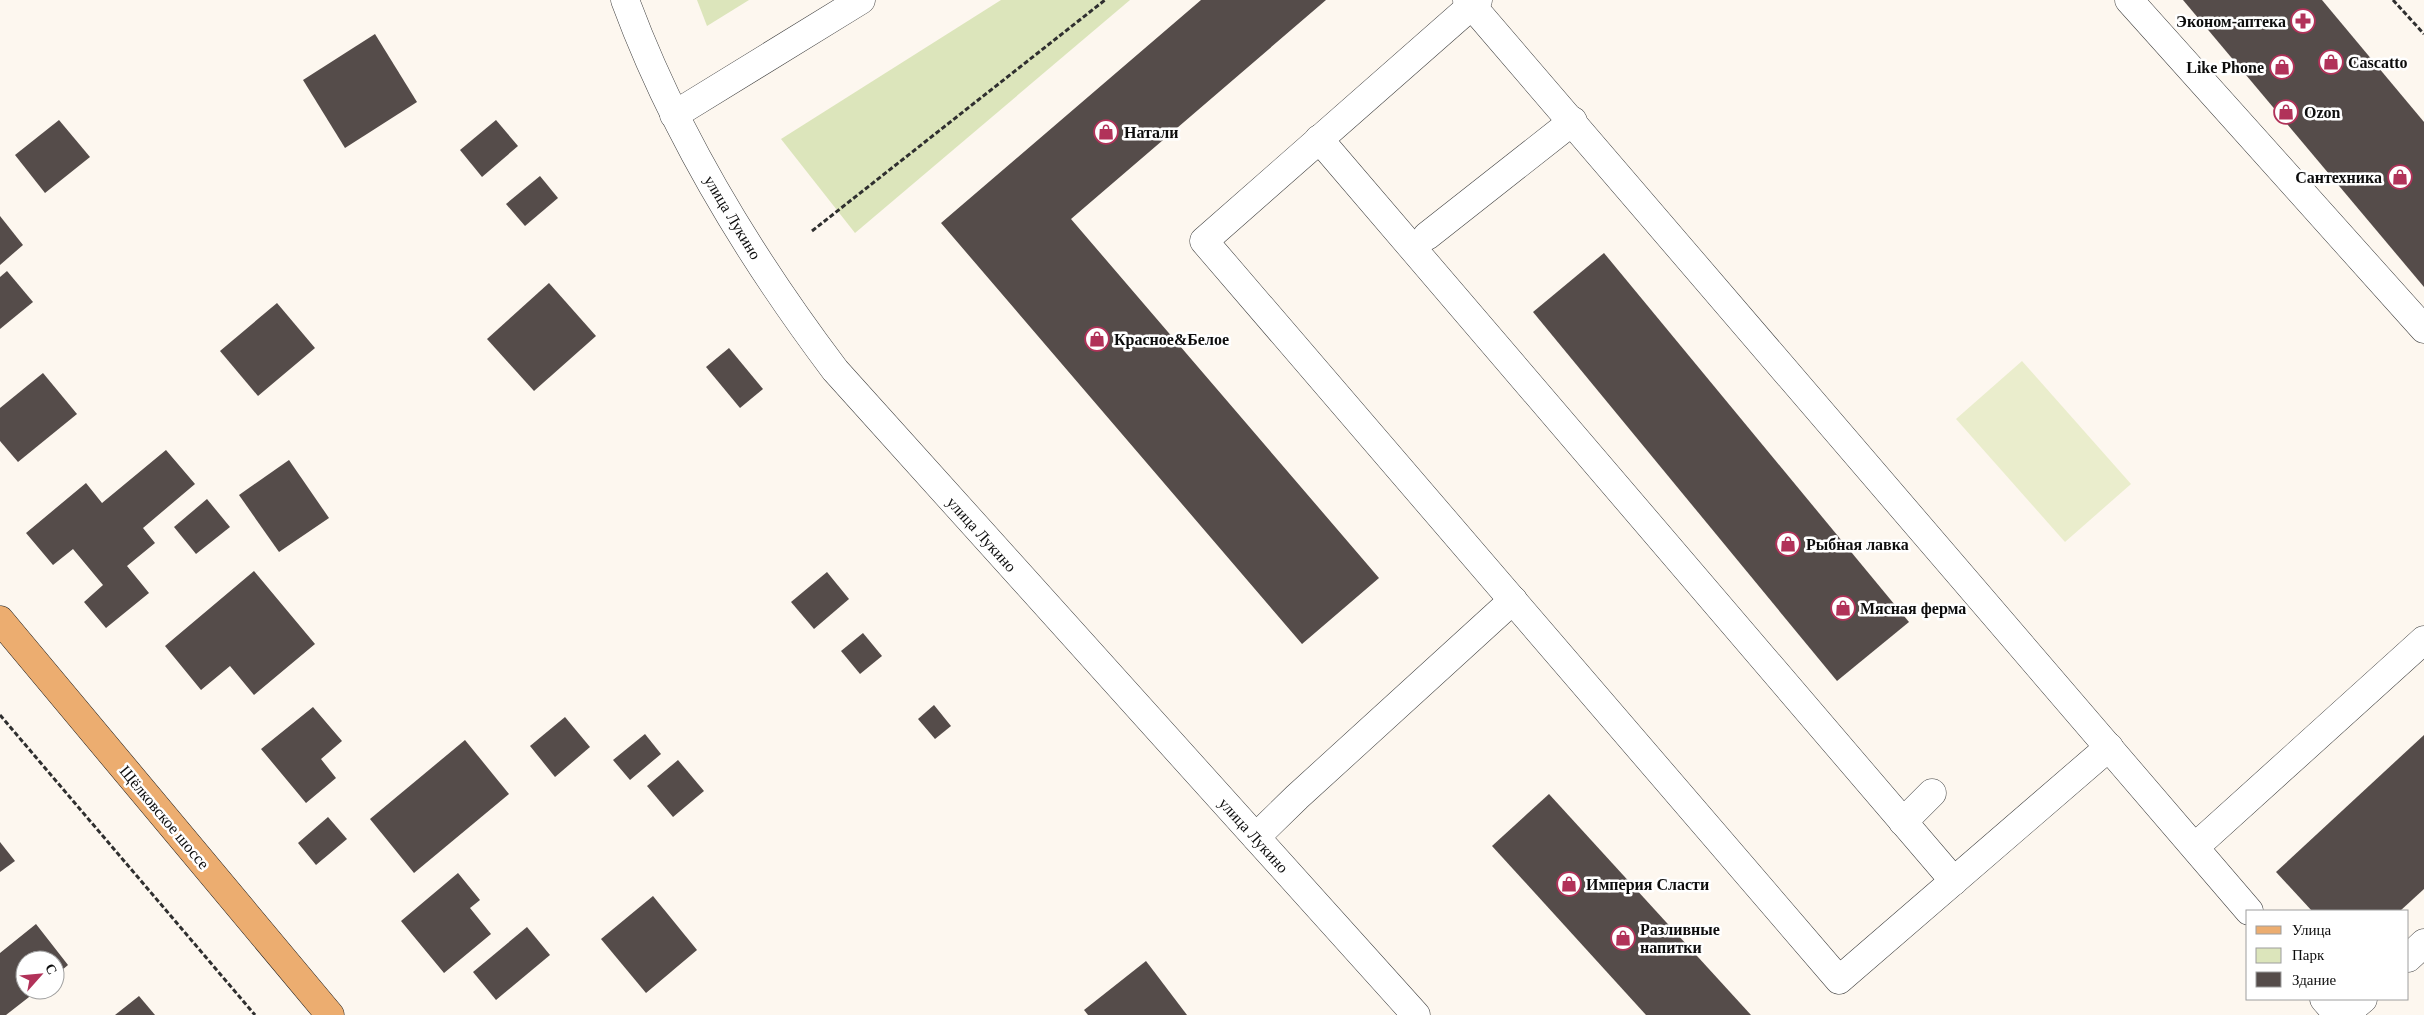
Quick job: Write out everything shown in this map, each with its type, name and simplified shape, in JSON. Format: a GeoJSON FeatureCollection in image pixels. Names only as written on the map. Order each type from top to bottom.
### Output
{"type":"FeatureCollection","features":[{"type":"Feature","properties":{"kind":"main road","name":"Щёлковское шоссе"},"geometry":{"type":"LineString","coordinates":[[0,620],[330,1015]]}},
{"type":"Feature","properties":{"kind":"street","name":"улица Лукино"},"geometry":{"type":"LineString","coordinates":[[625,0],[644,50],[674,115],[720,198],[786,304],[834,370],[1416,1015]]}},
{"type":"Feature","properties":{"kind":"street"},"geometry":{"type":"LineString","coordinates":[[674,115],[862,0]]}},
{"type":"Feature","properties":{"kind":"street"},"geometry":{"type":"LineString","coordinates":[[2130,0],[2424,329]]}},
{"type":"Feature","properties":{"kind":"street"},"geometry":{"type":"LineString","coordinates":[[2109,747],[1839,980],[1204,240],[1473,1],[1573,121],[2195,847],[2248,910]]}},
{"type":"Feature","properties":{"kind":"street"},"geometry":{"type":"LineString","coordinates":[[1427,236],[1573,121]]}},
{"type":"Feature","properties":{"kind":"street"},"geometry":{"type":"LineString","coordinates":[[1319,139],[1954,881]]}},
{"type":"Feature","properties":{"kind":"street"},"geometry":{"type":"LineString","coordinates":[[1256,837],[1297,797],[1514,600]]}},
{"type":"Feature","properties":{"kind":"street"},"geometry":{"type":"LineString","coordinates":[[2195,847],[2424,640]]}},
{"type":"Feature","properties":{"kind":"street"},"geometry":{"type":"LineString","coordinates":[[1903,822],[1932,793]]}},
{"type":"Feature","properties":{"kind":"street"},"geometry":{"type":"LineString","coordinates":[[2409,957],[2424,943]]}},
{"type":"Feature","properties":{"kind":"street"},"geometry":{"type":"LineString","coordinates":[[2325,1000],[2338,1015]]}},
{"type":"Feature","properties":{"kind":"street"},"geometry":{"type":"LineString","coordinates":[[2344,1015],[2362,1000]]}},
{"type":"Feature","properties":{"kind":"path"},"geometry":{"type":"LineString","coordinates":[[812,231],[1104,0]]}},
{"type":"Feature","properties":{"kind":"path"},"geometry":{"type":"LineString","coordinates":[[2393,0],[2424,34]]}},
{"type":"Feature","properties":{"kind":"path"},"geometry":{"type":"LineString","coordinates":[[0,715],[256,1015]]}},
{"type":"Feature","properties":{"kind":"green space"},"geometry":{"type":"Polygon","coordinates":[[[697,0],[749,0],[707,26],[697,0]]]}},
{"type":"Feature","properties":{"kind":"green space"},"geometry":{"type":"Polygon","coordinates":[[[1001,0],[1130,0],[855,233],[781,139],[1001,0]]]}},
{"type":"Feature","properties":{"kind":"green space"},"geometry":{"type":"Polygon","coordinates":[[[2022,361],[2131,484],[2065,542],[1956,419],[2022,361]]]}},
{"type":"Feature","properties":{"kind":"building"},"geometry":{"type":"Polygon","coordinates":[[[1201,0],[1326,0],[1071,219],[1379,578],[1302,644],[941,223],[1201,0]]]}},
{"type":"Feature","properties":{"kind":"building"},"geometry":{"type":"Polygon","coordinates":[[[2183,0],[2322,0],[2424,122],[2424,287],[2183,0]]]}},
{"type":"Feature","properties":{"kind":"building"},"geometry":{"type":"Polygon","coordinates":[[[375,34],[417,102],[345,148],[303,80],[375,34]]]}},
{"type":"Feature","properties":{"kind":"building"},"geometry":{"type":"Polygon","coordinates":[[[59,120],[90,157],[45,193],[15,155],[59,120]]]}},
{"type":"Feature","properties":{"kind":"building"},"geometry":{"type":"Polygon","coordinates":[[[496,120],[518,146],[482,177],[460,150],[496,120]]]}},
{"type":"Feature","properties":{"kind":"building"},"geometry":{"type":"Polygon","coordinates":[[[540,176],[558,198],[525,226],[506,204],[540,176]]]}},
{"type":"Feature","properties":{"kind":"building"},"geometry":{"type":"Polygon","coordinates":[[[0,216],[23,245],[0,265],[0,216]]]}},
{"type":"Feature","properties":{"kind":"building"},"geometry":{"type":"Polygon","coordinates":[[[1604,253],[1909,622],[1837,681],[1533,312],[1604,253]]]}},
{"type":"Feature","properties":{"kind":"building"},"geometry":{"type":"Polygon","coordinates":[[[7,271],[33,302],[0,329],[0,277],[7,271]]]}},
{"type":"Feature","properties":{"kind":"building"},"geometry":{"type":"Polygon","coordinates":[[[549,283],[596,336],[534,391],[487,339],[549,283]]]}},
{"type":"Feature","properties":{"kind":"building"},"geometry":{"type":"Polygon","coordinates":[[[277,303],[315,348],[258,396],[220,351],[277,303]]]}},
{"type":"Feature","properties":{"kind":"building"},"geometry":{"type":"Polygon","coordinates":[[[729,348],[763,389],[740,408],[706,367],[729,348]]]}},
{"type":"Feature","properties":{"kind":"building"},"geometry":{"type":"Polygon","coordinates":[[[43,373],[77,414],[18,462],[0,441],[0,408],[43,373]]]}},
{"type":"Feature","properties":{"kind":"building"},"geometry":{"type":"Polygon","coordinates":[[[166,450],[195,484],[143,528],[155,543],[127,566],[149,593],[106,628],[84,602],[103,585],[73,549],[53,565],[26,533],[86,483],[102,503],[166,450]]]}},
{"type":"Feature","properties":{"kind":"building"},"geometry":{"type":"Polygon","coordinates":[[[289,460],[329,518],[279,552],[239,495],[289,460]]]}},
{"type":"Feature","properties":{"kind":"building"},"geometry":{"type":"Polygon","coordinates":[[[207,499],[230,527],[196,554],[174,527],[207,499]]]}},
{"type":"Feature","properties":{"kind":"building"},"geometry":{"type":"Polygon","coordinates":[[[254,571],[315,644],[254,695],[230,666],[201,690],[165,646],[254,571]]]}},
{"type":"Feature","properties":{"kind":"building"},"geometry":{"type":"Polygon","coordinates":[[[827,572],[849,599],[814,629],[791,602],[827,572]]]}},
{"type":"Feature","properties":{"kind":"building"},"geometry":{"type":"Polygon","coordinates":[[[863,633],[882,656],[860,674],[841,651],[863,633]]]}},
{"type":"Feature","properties":{"kind":"building"},"geometry":{"type":"Polygon","coordinates":[[[934,705],[951,726],[935,739],[918,719],[934,705]]]}},
{"type":"Feature","properties":{"kind":"building"},"geometry":{"type":"Polygon","coordinates":[[[313,707],[342,741],[321,759],[336,778],[306,803],[261,749],[313,707]]]}},
{"type":"Feature","properties":{"kind":"building"},"geometry":{"type":"Polygon","coordinates":[[[565,717],[590,747],[555,777],[530,746],[565,717]]]}},
{"type":"Feature","properties":{"kind":"building"},"geometry":{"type":"Polygon","coordinates":[[[645,734],[661,754],[630,780],[613,760],[645,734]]]}},
{"type":"Feature","properties":{"kind":"building"},"geometry":{"type":"Polygon","coordinates":[[[2424,735],[2424,889],[2401,910],[2311,910],[2276,872],[2424,735]]]}},
{"type":"Feature","properties":{"kind":"building"},"geometry":{"type":"Polygon","coordinates":[[[465,740],[509,794],[414,873],[370,819],[465,740]]]}},
{"type":"Feature","properties":{"kind":"building"},"geometry":{"type":"Polygon","coordinates":[[[678,760],[704,791],[673,817],[647,786],[678,760]]]}},
{"type":"Feature","properties":{"kind":"building"},"geometry":{"type":"Polygon","coordinates":[[[1549,794],[1751,1015],[1646,1015],[1492,846],[1549,794]]]}},
{"type":"Feature","properties":{"kind":"building"},"geometry":{"type":"Polygon","coordinates":[[[328,817],[347,839],[316,865],[298,843],[328,817]]]}},
{"type":"Feature","properties":{"kind":"building"},"geometry":{"type":"Polygon","coordinates":[[[0,842],[15,861],[0,872],[0,842]]]}},
{"type":"Feature","properties":{"kind":"building"},"geometry":{"type":"Polygon","coordinates":[[[458,873],[480,900],[470,908],[491,934],[444,973],[401,921],[458,873]]]}},
{"type":"Feature","properties":{"kind":"building"},"geometry":{"type":"Polygon","coordinates":[[[653,896],[697,950],[646,993],[601,939],[653,896]]]}},
{"type":"Feature","properties":{"kind":"building"},"geometry":{"type":"Polygon","coordinates":[[[36,924],[56,950],[15,950],[15,1000],[25,1000],[6,1015],[0,1015],[0,953],[36,924]]]}},
{"type":"Feature","properties":{"kind":"building"},"geometry":{"type":"Polygon","coordinates":[[[527,927],[550,955],[496,1000],[473,972],[527,927]]]}},
{"type":"Feature","properties":{"kind":"building"},"geometry":{"type":"Polygon","coordinates":[[[1146,961],[1187,1015],[1088,1015],[1084,1010],[1146,961]]]}},
{"type":"Feature","properties":{"kind":"building"},"geometry":{"type":"Polygon","coordinates":[[[139,996],[155,1015],[115,1015],[139,996]]]}},
{"type":"Feature","properties":{"kind":"place","name":"Эконом-аптека"},"geometry":{"type":"Point","coordinates":[2303,21]}},
{"type":"Feature","properties":{"kind":"place","name":"Cascatto"},"geometry":{"type":"Point","coordinates":[2331,62]}},
{"type":"Feature","properties":{"kind":"place","name":"Like Phone"},"geometry":{"type":"Point","coordinates":[2282,67]}},
{"type":"Feature","properties":{"kind":"place","name":"Ozon"},"geometry":{"type":"Point","coordinates":[2286,112]}},
{"type":"Feature","properties":{"kind":"place","name":"Натали"},"geometry":{"type":"Point","coordinates":[1106,132]}},
{"type":"Feature","properties":{"kind":"place","name":"Сантехника"},"geometry":{"type":"Point","coordinates":[2400,177]}},
{"type":"Feature","properties":{"kind":"place","name":"Красное&Белое"},"geometry":{"type":"Point","coordinates":[1097,339]}},
{"type":"Feature","properties":{"kind":"place","name":"Рыбная лавка"},"geometry":{"type":"Point","coordinates":[1788,544]}},
{"type":"Feature","properties":{"kind":"place","name":"Мясная ферма"},"geometry":{"type":"Point","coordinates":[1843,608]}},
{"type":"Feature","properties":{"kind":"place","name":"Империя Сласти"},"geometry":{"type":"Point","coordinates":[1569,884]}},
{"type":"Feature","properties":{"kind":"place","name":"Разливные напитки"},"geometry":{"type":"Point","coordinates":[1623,938]}}]}
